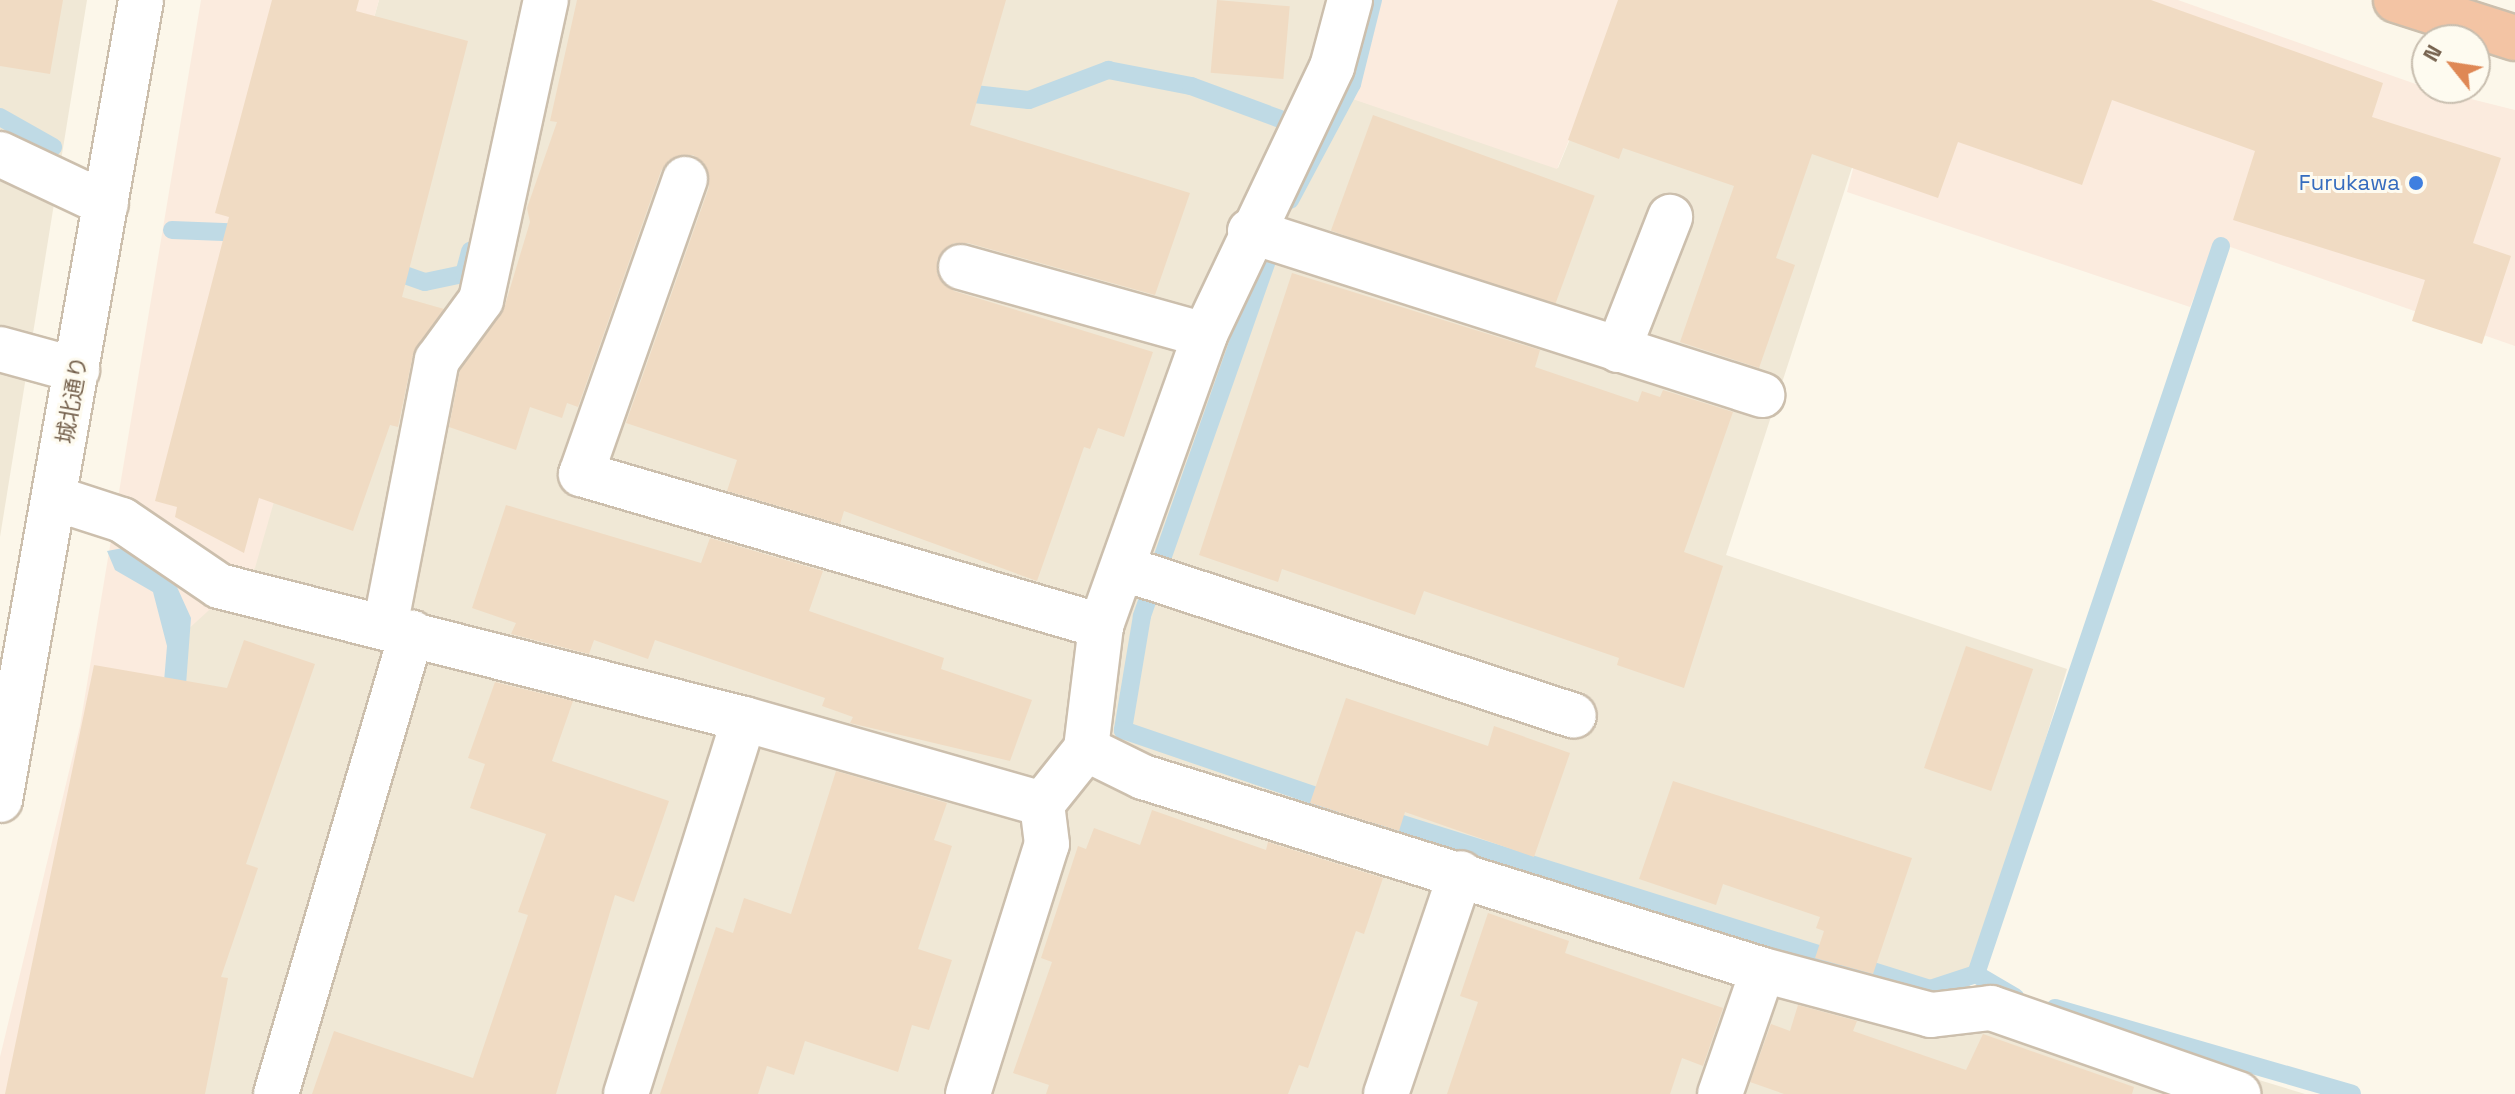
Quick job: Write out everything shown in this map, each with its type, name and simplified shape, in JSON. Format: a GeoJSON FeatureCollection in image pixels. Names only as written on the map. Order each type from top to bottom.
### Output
{"type":"FeatureCollection","features":[{"type":"Feature","properties":{"kind":"highway"},"geometry":{"type":"LineString","coordinates":[[2396,0],[2515,38]]}},
{"type":"Feature","properties":{"kind":"street","name":"城北通り"},"geometry":{"type":"LineString","coordinates":[[3,774],[141,0]]}},
{"type":"Feature","properties":{"kind":"street"},"geometry":{"type":"LineString","coordinates":[[276,1094],[399,630],[437,360],[481,300],[546,0]]}},
{"type":"Feature","properties":{"kind":"street"},"geometry":{"type":"LineString","coordinates":[[968,1094],[1047,844],[1042,804],[1086,749],[1101,626],[1125,569],[1205,335],[1250,231],[1332,67],[1350,0]]}},
{"type":"Feature","properties":{"kind":"street"},"geometry":{"type":"LineString","coordinates":[[0,154],[106,204]]}},
{"type":"Feature","properties":{"kind":"street"},"geometry":{"type":"LineString","coordinates":[[685,179],[581,474],[1101,626]]}},
{"type":"Feature","properties":{"kind":"street"},"geometry":{"type":"LineString","coordinates":[[1618,350],[1670,217]]}},
{"type":"Feature","properties":{"kind":"street"},"geometry":{"type":"LineString","coordinates":[[1250,231],[1762,395]]}},
{"type":"Feature","properties":{"kind":"street"},"geometry":{"type":"LineString","coordinates":[[961,267],[1205,335]]}},
{"type":"Feature","properties":{"kind":"street"},"geometry":{"type":"LineString","coordinates":[[0,349],[77,370]]}},
{"type":"Feature","properties":{"kind":"street"},"geometry":{"type":"LineString","coordinates":[[54,498],[122,520],[219,586],[744,719],[1042,804]]}},
{"type":"Feature","properties":{"kind":"street"},"geometry":{"type":"LineString","coordinates":[[1125,569],[1574,716]]}},
{"type":"Feature","properties":{"kind":"street"},"geometry":{"type":"LineString","coordinates":[[626,1094],[744,719]]}},
{"type":"Feature","properties":{"kind":"street"},"geometry":{"type":"LineString","coordinates":[[1086,749],[1143,777],[1461,873],[1763,970],[1931,1015],[1991,1008],[2160,1082],[2238,1094]]}},
{"type":"Feature","properties":{"kind":"street"},"geometry":{"type":"LineString","coordinates":[[1386,1094],[1461,873]]}},
{"type":"Feature","properties":{"kind":"street"},"geometry":{"type":"LineString","coordinates":[[1720,1094],[1763,970]]}},
{"type":"Feature","properties":{"kind":"shaded area"},"geometry":{"type":"Polygon","coordinates":[[[0,0],[87,0],[0,537],[0,0]]]}},
{"type":"Feature","properties":{"kind":"shaded area"},"geometry":{"type":"Polygon","coordinates":[[[201,0],[379,0],[317,221],[341,268],[255,568],[184,633],[93,1094],[0,1094],[0,1057],[80,726],[201,0]]]}},
{"type":"Feature","properties":{"kind":"shaded area"},"geometry":{"type":"Polygon","coordinates":[[[379,0],[1325,0],[1304,82],[1558,168],[1604,57],[1859,146],[1726,555],[2067,669],[1968,992],[2305,1094],[93,1094],[184,633],[317,221],[379,0]]]}},
{"type":"Feature","properties":{"kind":"shaded area"},"geometry":{"type":"Polygon","coordinates":[[[1325,0],[2178,0],[2411,82],[2411,104],[2491,104],[2515,110],[2515,346],[2216,242],[2190,307],[1847,192],[1859,146],[1603,58],[1557,169],[1303,82],[1325,0]]]}},
{"type":"Feature","properties":{"kind":"water"},"geometry":{"type":"Polygon","coordinates":[[[123,548],[172,576],[191,618],[182,738],[82,1094],[160,729],[167,646],[153,592],[115,570],[107,551],[123,548]]]}},
{"type":"Feature","properties":{"kind":"building"},"geometry":{"type":"Polygon","coordinates":[[[0,0],[63,0],[50,74],[0,66],[0,0]]]}},
{"type":"Feature","properties":{"kind":"building"},"geometry":{"type":"Polygon","coordinates":[[[272,0],[359,0],[356,11],[468,41],[402,297],[444,309],[413,355],[398,427],[390,425],[353,531],[259,498],[244,553],[175,517],[177,507],[155,501],[229,217],[215,213],[272,0]]]}},
{"type":"Feature","properties":{"kind":"building"},"geometry":{"type":"Polygon","coordinates":[[[577,0],[1006,0],[970,125],[1190,193],[1155,295],[968,243],[954,243],[937,260],[937,274],[954,291],[1153,352],[1124,437],[1098,428],[1090,449],[1084,447],[1037,581],[844,511],[840,524],[727,491],[737,460],[626,423],[709,187],[704,163],[693,155],[669,160],[661,171],[578,407],[567,403],[562,418],[530,407],[516,450],[449,427],[460,370],[505,305],[530,222],[527,208],[557,122],[550,121],[577,0]]]}},
{"type":"Feature","properties":{"kind":"building"},"geometry":{"type":"Polygon","coordinates":[[[1217,0],[1290,6],[1283,79],[1211,73],[1217,0]]]}},
{"type":"Feature","properties":{"kind":"building"},"geometry":{"type":"Polygon","coordinates":[[[1618,0],[2151,0],[2383,83],[2372,117],[2501,158],[2473,243],[2511,256],[2482,344],[2412,321],[2425,280],[2233,220],[2255,151],[2112,100],[2082,185],[1958,142],[1938,198],[1812,154],[1776,258],[1795,265],[1759,368],[1680,342],[1734,186],[1623,148],[1619,159],[1568,140],[1618,0]]]}},
{"type":"Feature","properties":{"kind":"building"},"geometry":{"type":"Polygon","coordinates":[[[1373,115],[1595,196],[1553,311],[1331,231],[1373,115]]]}},
{"type":"Feature","properties":{"kind":"building"},"geometry":{"type":"Polygon","coordinates":[[[1292,273],[1540,350],[1535,367],[1638,402],[1642,391],[1660,397],[1663,390],[1733,412],[1684,552],[1723,566],[1684,688],[1617,665],[1619,658],[1424,591],[1415,615],[1282,569],[1278,582],[1199,555],[1292,273]]]}},
{"type":"Feature","properties":{"kind":"building"},"geometry":{"type":"Polygon","coordinates":[[[506,505],[701,563],[710,538],[823,571],[809,611],[944,658],[941,669],[1032,700],[1010,761],[850,723],[853,717],[822,706],[825,698],[655,640],[648,659],[594,640],[589,654],[511,634],[516,623],[472,608],[506,505]]]}},
{"type":"Feature","properties":{"kind":"building"},"geometry":{"type":"Polygon","coordinates":[[[244,640],[315,664],[246,864],[258,868],[221,977],[228,978],[205,1094],[5,1094],[94,665],[227,688],[244,640]]]}},
{"type":"Feature","properties":{"kind":"building"},"geometry":{"type":"Polygon","coordinates":[[[1966,646],[2033,669],[1991,791],[1924,768],[1966,646]]]}},
{"type":"Feature","properties":{"kind":"building"},"geometry":{"type":"Polygon","coordinates":[[[495,682],[573,701],[552,761],[669,801],[634,902],[615,895],[556,1094],[312,1094],[334,1031],[473,1078],[528,915],[518,912],[546,834],[470,808],[485,764],[468,758],[495,682]]]}},
{"type":"Feature","properties":{"kind":"building"},"geometry":{"type":"Polygon","coordinates":[[[1346,698],[1488,746],[1494,726],[1570,753],[1534,857],[1405,812],[1399,831],[1310,803],[1346,698]]]}},
{"type":"Feature","properties":{"kind":"building"},"geometry":{"type":"Polygon","coordinates":[[[836,771],[947,803],[934,840],[952,846],[918,949],[952,960],[929,1030],[912,1025],[898,1072],[805,1041],[794,1075],[767,1066],[758,1094],[660,1094],[716,927],[733,933],[744,898],[791,914],[836,771]]]}},
{"type":"Feature","properties":{"kind":"building"},"geometry":{"type":"Polygon","coordinates":[[[1673,781],[1912,858],[1873,974],[1815,958],[1824,931],[1816,928],[1820,917],[1723,884],[1716,905],[1639,879],[1673,781]]]}},
{"type":"Feature","properties":{"kind":"building"},"geometry":{"type":"Polygon","coordinates":[[[1152,810],[1266,850],[1268,842],[1383,878],[1364,934],[1356,931],[1308,1068],[1299,1065],[1288,1094],[1046,1094],[1049,1085],[1013,1073],[1052,962],[1041,958],[1078,846],[1086,849],[1094,828],[1140,845],[1152,810]]]}},
{"type":"Feature","properties":{"kind":"building"},"geometry":{"type":"Polygon","coordinates":[[[1488,913],[1569,941],[1565,953],[1723,1008],[1703,1066],[1682,1058],[1670,1094],[1447,1094],[1478,1002],[1460,996],[1488,913]]]}},
{"type":"Feature","properties":{"kind":"building"},"geometry":{"type":"Polygon","coordinates":[[[1798,1005],[1857,1021],[1853,1031],[1966,1070],[1983,1034],[2134,1087],[2132,1094],[1784,1094],[1750,1082],[1771,1024],[1790,1031],[1798,1005]]]}},
{"type":"Feature","properties":{"kind":"waterway"},"geometry":{"type":"LineString","coordinates":[[1290,200],[1352,84],[1373,0]]}},
{"type":"Feature","properties":{"kind":"waterway"},"geometry":{"type":"LineString","coordinates":[[956,92],[1029,100],[1108,70],[1191,86],[1280,119]]}},
{"type":"Feature","properties":{"kind":"waterway"},"geometry":{"type":"LineString","coordinates":[[0,117],[53,147]]}},
{"type":"Feature","properties":{"kind":"waterway"},"geometry":{"type":"LineString","coordinates":[[172,230],[249,233]]}},
{"type":"Feature","properties":{"kind":"waterway"},"geometry":{"type":"LineString","coordinates":[[1275,238],[1142,616],[1123,730],[1336,803]]}},
{"type":"Feature","properties":{"kind":"waterway"},"geometry":{"type":"LineString","coordinates":[[2015,997],[1976,974],[2221,246]]}},
{"type":"Feature","properties":{"kind":"waterway"},"geometry":{"type":"LineString","coordinates":[[385,268],[425,282],[464,274],[470,251]]}},
{"type":"Feature","properties":{"kind":"waterway"},"geometry":{"type":"LineString","coordinates":[[1380,817],[1930,989],[1976,974]]}},
{"type":"Feature","properties":{"kind":"waterway"},"geometry":{"type":"LineString","coordinates":[[2055,1008],[2352,1094]]}},
{"type":"Feature","properties":{"kind":"place","name":"Furukawa"},"geometry":{"type":"Point","coordinates":[2416,183]}}]}
